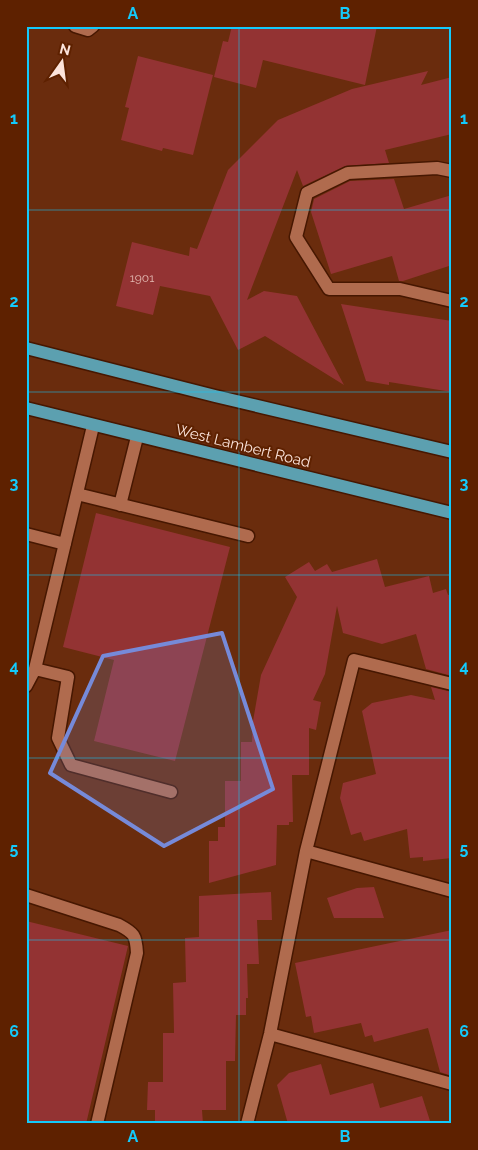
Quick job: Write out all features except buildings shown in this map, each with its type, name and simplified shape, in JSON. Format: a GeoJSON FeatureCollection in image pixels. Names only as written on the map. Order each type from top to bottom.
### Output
{"type":"FeatureCollection","features":[{"type":"Feature","properties":{"kind":"main road"},"geometry":{"type":"LineString","coordinates":[[26,348],[215,396],[452,452]]}},
{"type":"Feature","properties":{"kind":"main road","name":"West Lambert Road"},"geometry":{"type":"LineString","coordinates":[[26,408],[137,437],[452,513]]}},
{"type":"Feature","properties":{"kind":"lane"},"geometry":{"type":"LineString","coordinates":[[75,26],[88,30],[93,26]]}},
{"type":"Feature","properties":{"kind":"lane"},"geometry":{"type":"LineString","coordinates":[[452,171],[437,168],[348,173],[307,193],[296,236],[329,289],[400,290],[452,301]]}},
{"type":"Feature","properties":{"kind":"lane"},"geometry":{"type":"LineString","coordinates":[[26,686],[35,669],[93,426]]}},
{"type":"Feature","properties":{"kind":"lane"},"geometry":{"type":"LineString","coordinates":[[120,505],[137,437]]}},
{"type":"Feature","properties":{"kind":"lane"},"geometry":{"type":"LineString","coordinates":[[76,494],[248,536]]}},
{"type":"Feature","properties":{"kind":"lane"},"geometry":{"type":"LineString","coordinates":[[26,534],[65,544]]}},
{"type":"Feature","properties":{"kind":"lane"},"geometry":{"type":"LineString","coordinates":[[247,1124],[270,1034],[306,851],[354,660],[452,684]]}},
{"type":"Feature","properties":{"kind":"lane"},"geometry":{"type":"LineString","coordinates":[[35,669],[68,677],[58,738],[71,765],[170,792]]}},
{"type":"Feature","properties":{"kind":"lane"},"geometry":{"type":"LineString","coordinates":[[306,851],[452,891]]}},
{"type":"Feature","properties":{"kind":"lane"},"geometry":{"type":"LineString","coordinates":[[26,895],[119,925],[132,932],[136,939],[137,953],[97,1124]]}},
{"type":"Feature","properties":{"kind":"lane"},"geometry":{"type":"LineString","coordinates":[[270,1034],[452,1084]]}},
{"type":"Feature","properties":{"kind":"highlighted area"},"geometry":{"type":"Polygon","coordinates":[[[222,633],[273,789],[164,846],[50,773],[103,656],[222,633]]]}}]}
